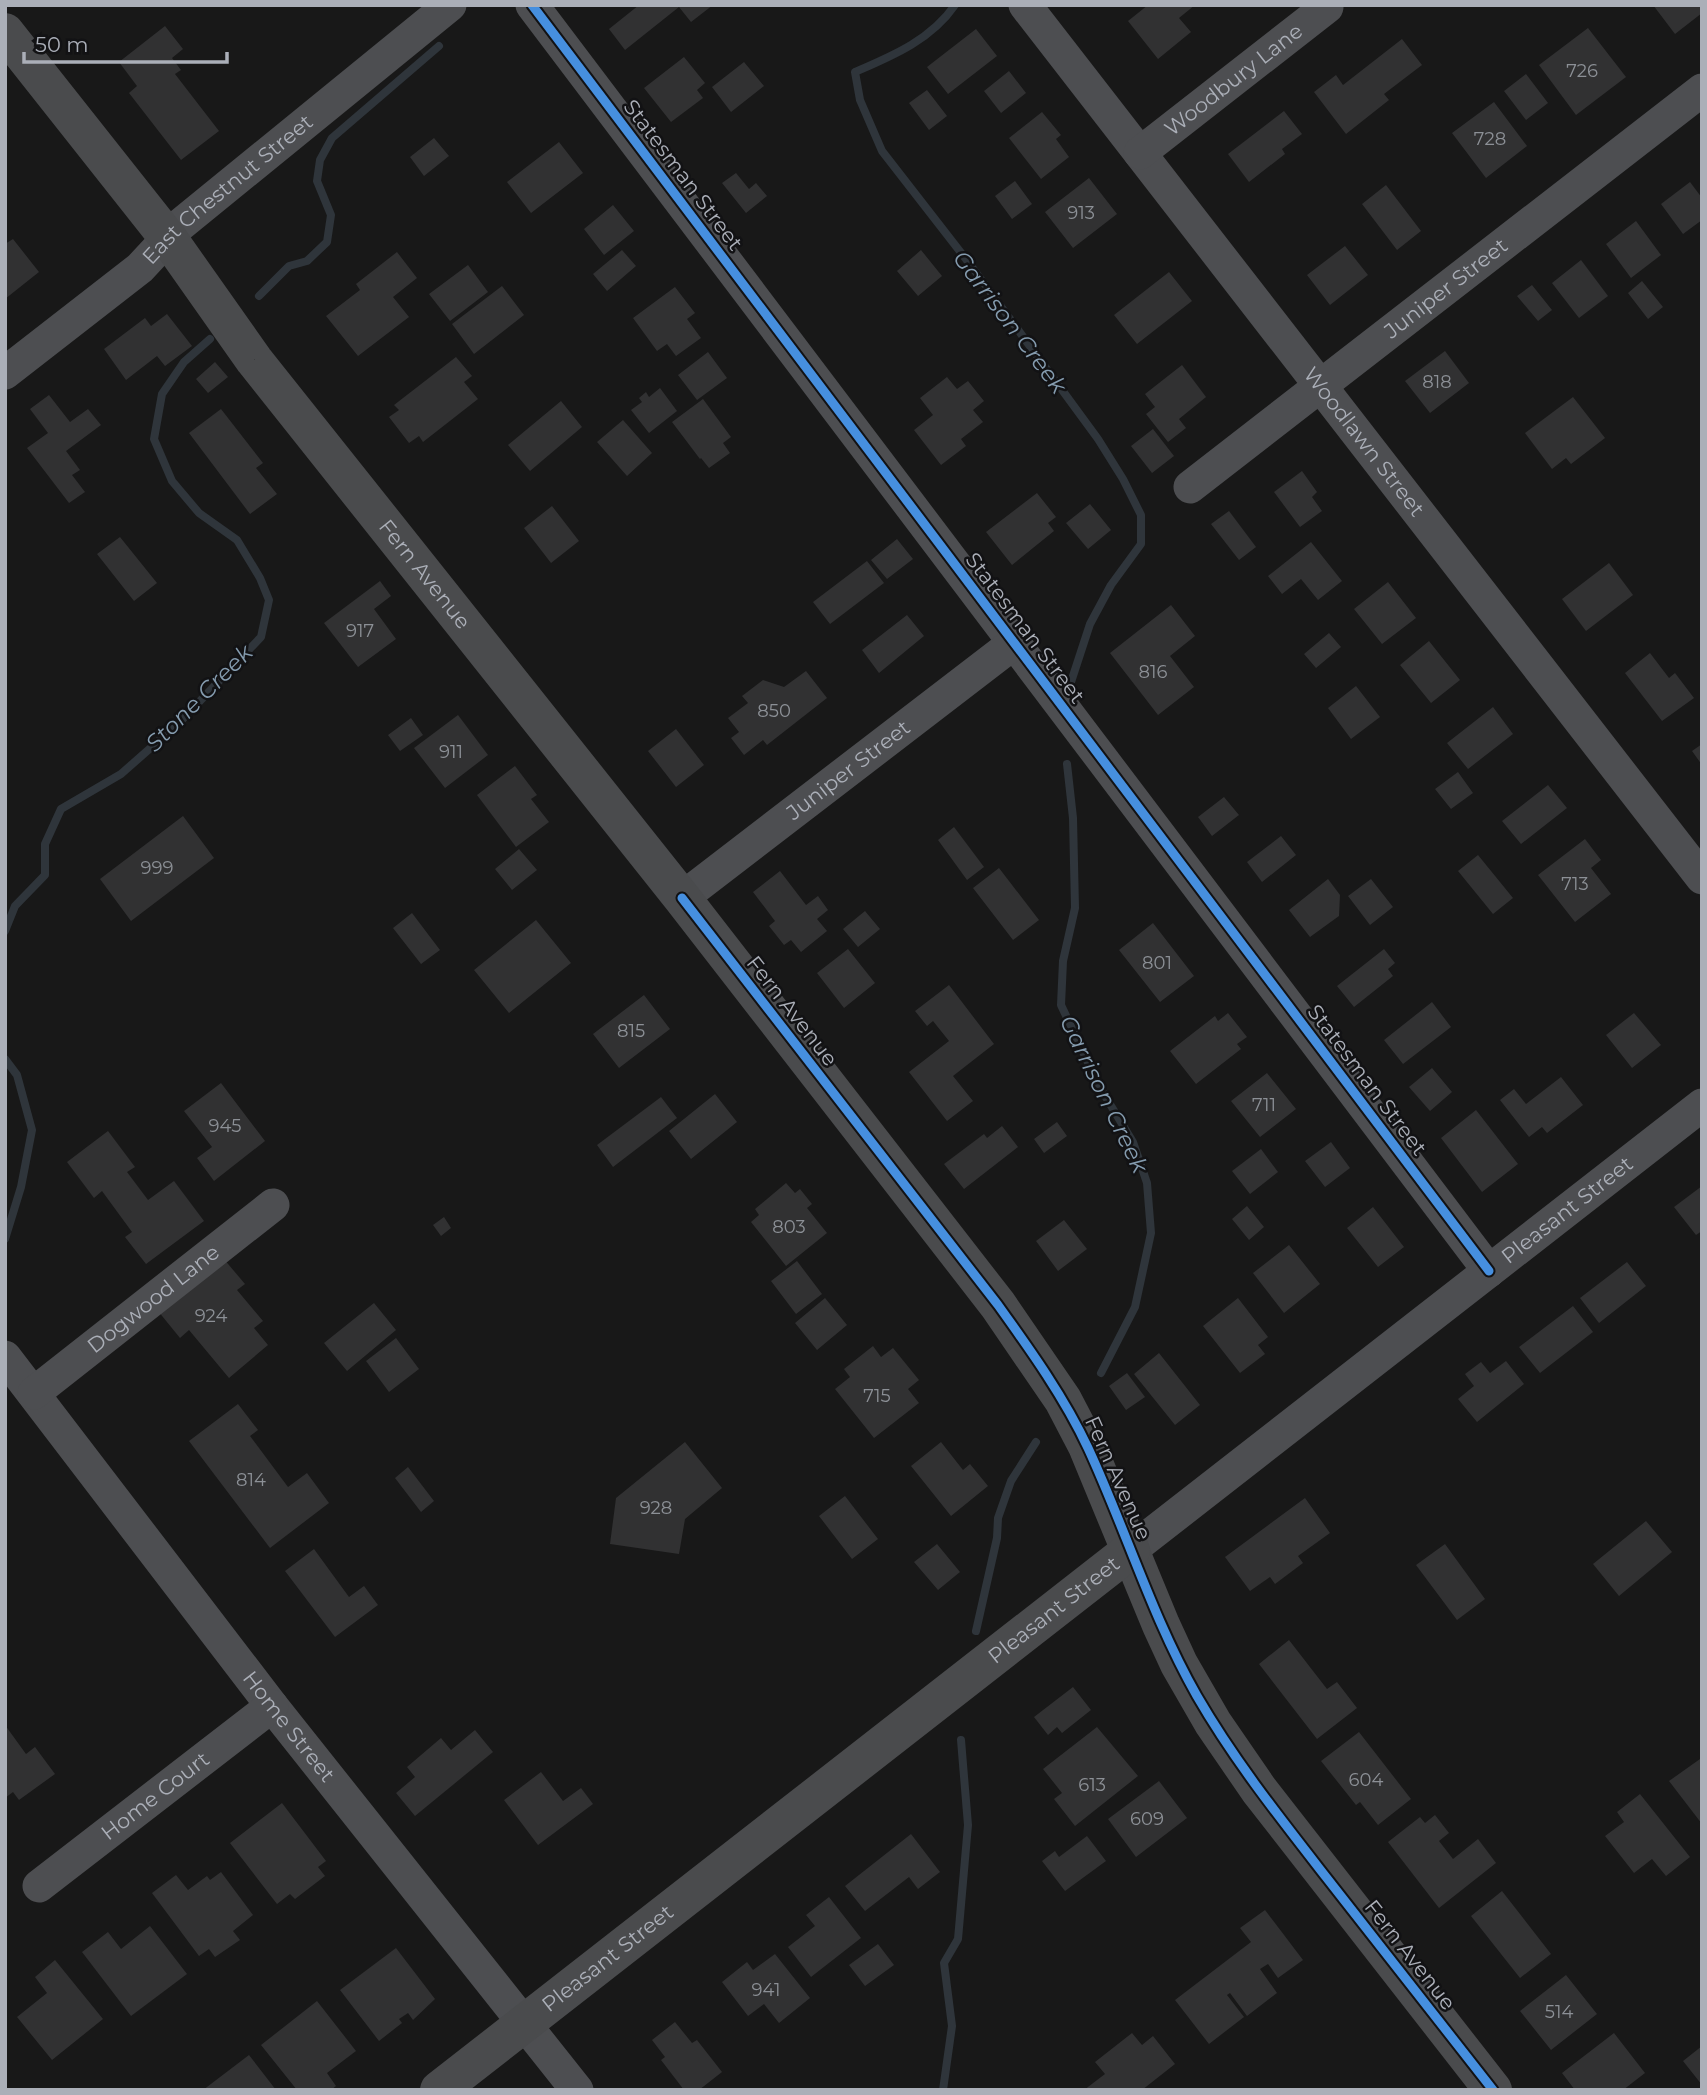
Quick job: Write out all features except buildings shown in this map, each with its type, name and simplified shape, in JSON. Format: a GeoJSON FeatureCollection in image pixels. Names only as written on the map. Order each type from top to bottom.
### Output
{"type":"FeatureCollection","features":[{"type":"Feature","properties":{"kind":"main road","name":"Fern Avenue"},"geometry":{"type":"LineString","coordinates":[[5,32],[168,238],[254,360],[682,898],[998,1305],[1063,1400],[1087,1446],[1179,1664],[1238,1761],[1493,2090]]}},
{"type":"Feature","properties":{"kind":"main road","name":"Pleasant Street"},"geometry":{"type":"LineString","coordinates":[[439,2090],[1131,1550]]}},
{"type":"Feature","properties":{"kind":"street","name":"East Chestnut Street"},"geometry":{"type":"LineString","coordinates":[[5,373],[140,268],[180,225],[450,5]]}},
{"type":"Feature","properties":{"kind":"street","name":"Statesman Street"},"geometry":{"type":"LineString","coordinates":[[532,5],[1489,1271]]}},
{"type":"Feature","properties":{"kind":"street","name":"Woodlawn Street"},"geometry":{"type":"LineString","coordinates":[[1026,5],[1702,878]]}},
{"type":"Feature","properties":{"kind":"street","name":"Woodbury Lane"},"geometry":{"type":"LineString","coordinates":[[1140,153],[1327,7]]}},
{"type":"Feature","properties":{"kind":"street","name":"Juniper Street"},"geometry":{"type":"LineString","coordinates":[[1190,487],[1702,90]]}},
{"type":"Feature","properties":{"kind":"street","name":"Juniper Street"},"geometry":{"type":"LineString","coordinates":[[682,898],[1014,643]]}},
{"type":"Feature","properties":{"kind":"street","name":"Pleasant Street"},"geometry":{"type":"LineString","coordinates":[[1131,1550],[1702,1105]]}},
{"type":"Feature","properties":{"kind":"street","name":"Dogwood Lane"},"geometry":{"type":"LineString","coordinates":[[34,1393],[272,1205]]}},
{"type":"Feature","properties":{"kind":"street","name":"Home Street"},"geometry":{"type":"LineString","coordinates":[[5,1357],[272,1706],[526,2022],[577,2090]]}},
{"type":"Feature","properties":{"kind":"street","name":"Home Court"},"geometry":{"type":"LineString","coordinates":[[39,1886],[272,1706]]}},
{"type":"Feature","properties":{"kind":"waterway","name":"Garrison Creek"},"geometry":{"type":"LineString","coordinates":[[955,5],[934,28],[910,46],[855,72],[860,100],[882,151],[969,263],[1098,439],[1141,515],[1141,544],[1111,585],[1090,624],[1071,682]]}},
{"type":"Feature","properties":{"kind":"waterway","name":"Stone Creek"},"geometry":{"type":"LineString","coordinates":[[259,296],[289,266],[307,261],[327,242],[331,215],[317,181],[320,160],[332,138],[439,46]]}},
{"type":"Feature","properties":{"kind":"waterway","name":"Stone Creek"},"geometry":{"type":"LineString","coordinates":[[5,931],[15,906],[45,875],[45,844],[61,809],[121,774],[180,722],[261,637],[269,600],[260,578],[237,540],[199,513],[172,481],[154,439],[162,394],[184,362],[210,339]]}},
{"type":"Feature","properties":{"kind":"waterway","name":"Garrison Creek"},"geometry":{"type":"LineString","coordinates":[[1067,764],[1073,818],[1075,908],[1063,961],[1061,1005],[1099,1086],[1133,1142],[1147,1183],[1151,1233],[1135,1307],[1101,1373]]}},
{"type":"Feature","properties":{"kind":"waterway","name":"Stone Creek"},"geometry":{"type":"LineString","coordinates":[[5,1059],[17,1075],[32,1130],[21,1187],[5,1239]]}},
{"type":"Feature","properties":{"kind":"waterway","name":"Garrison Creek"},"geometry":{"type":"LineString","coordinates":[[976,1631],[997,1538],[998,1518],[1011,1481],[1036,1442]]}},
{"type":"Feature","properties":{"kind":"waterway","name":"Garrison Creek"},"geometry":{"type":"LineString","coordinates":[[943,2090],[952,2026],[944,1963],[958,1939],[968,1825],[961,1740]]}},
{"type":"Feature","properties":{"kind":"cycle path"},"geometry":{"type":"LineString","coordinates":[[532,5],[1489,1271]]}},
{"type":"Feature","properties":{"kind":"cycle path"},"geometry":{"type":"LineString","coordinates":[[682,898],[998,1305],[1035,1357],[1058,1392],[1088,1448],[1166,1635],[1211,1720],[1275,1811],[1493,2090]]}}]}
